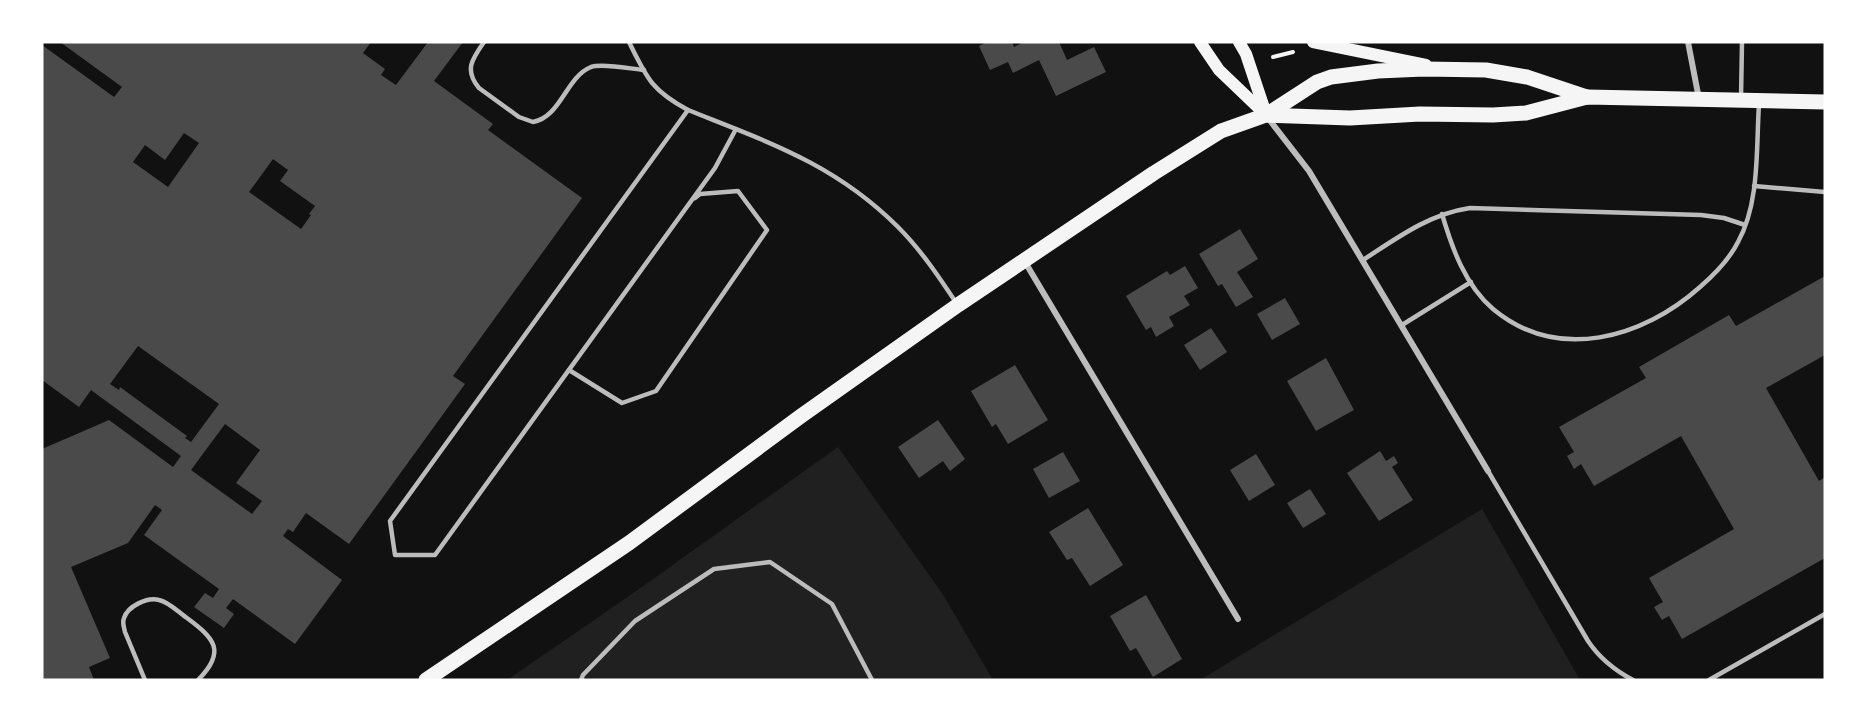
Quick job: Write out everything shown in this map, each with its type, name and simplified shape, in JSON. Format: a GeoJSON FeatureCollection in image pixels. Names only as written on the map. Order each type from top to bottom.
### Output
{"type":"FeatureCollection","features":[{"type":"Feature","properties":{"kind":"main road"},"geometry":{"type":"LineString","coordinates":[[1200,42],[1219,70],[1266,115],[1350,118],[1420,114],[1510,114],[1541,110],[1587,97],[1825,102]]}},
{"type":"Feature","properties":{"kind":"main road"},"geometry":{"type":"LineString","coordinates":[[1239,42],[1246,54],[1266,115]]}},
{"type":"Feature","properties":{"kind":"main road"},"geometry":{"type":"LineString","coordinates":[[1313,42],[1445,69]]}},
{"type":"Feature","properties":{"kind":"main road"},"geometry":{"type":"LineString","coordinates":[[426,680],[629,543],[801,416],[1024,260],[1211,137],[1229,127],[1266,115],[1323,79],[1378,71],[1493,70],[1543,81],[1587,97]]}},
{"type":"Feature","properties":{"kind":"street"},"geometry":{"type":"LineString","coordinates":[[1688,42],[1700,99]]}},
{"type":"Feature","properties":{"kind":"street"},"geometry":{"type":"LineString","coordinates":[[1266,115],[1309,171],[1488,471]]}},
{"type":"Feature","properties":{"kind":"street"},"geometry":{"type":"LineString","coordinates":[[1024,260],[1238,619]]}},
{"type":"Feature","properties":{"kind":"lane"},"geometry":{"type":"LineString","coordinates":[[484,42],[472,59],[471,75],[474,82],[519,117],[533,122],[547,117],[571,85],[590,67],[644,70]]}},
{"type":"Feature","properties":{"kind":"lane"},"geometry":{"type":"LineString","coordinates":[[629,42],[649,81],[660,93],[688,110],[792,152],[837,177],[880,210],[912,242],[958,305]]}},
{"type":"Feature","properties":{"kind":"lane"},"geometry":{"type":"LineString","coordinates":[[1741,100],[1742,42]]}},
{"type":"Feature","properties":{"kind":"lane"},"geometry":{"type":"LineString","coordinates":[[1442,214],[1453,249],[1480,296],[1493,309],[1524,328],[1566,339],[1607,337],[1624,332],[1675,307],[1693,294],[1721,267],[1739,241],[1754,186],[1759,101]]}},
{"type":"Feature","properties":{"kind":"lane"},"geometry":{"type":"LineString","coordinates":[[688,110],[390,521],[395,555],[435,555],[715,168],[735,129]]}},
{"type":"Feature","properties":{"kind":"lane"},"geometry":{"type":"LineString","coordinates":[[1754,186],[1825,192]]}},
{"type":"Feature","properties":{"kind":"lane"},"geometry":{"type":"LineString","coordinates":[[568,370],[622,403],[656,391],[767,230],[738,191],[700,194],[691,202]]}},
{"type":"Feature","properties":{"kind":"lane"},"geometry":{"type":"LineString","coordinates":[[1363,260],[1416,226],[1456,210],[1484,208],[1701,215],[1724,218],[1745,225]]}},
{"type":"Feature","properties":{"kind":"lane"},"geometry":{"type":"LineString","coordinates":[[1402,325],[1471,282]]}},
{"type":"Feature","properties":{"kind":"lane"},"geometry":{"type":"LineString","coordinates":[[1488,471],[1588,641],[1611,667],[1634,680]]}},
{"type":"Feature","properties":{"kind":"lane"},"geometry":{"type":"LineString","coordinates":[[581,680],[583,675],[635,621],[714,569],[770,562],[832,604],[872,680]]}},
{"type":"Feature","properties":{"kind":"lane"},"geometry":{"type":"LineString","coordinates":[[145,680],[123,623],[124,616],[135,606],[150,599],[165,602],[211,638],[215,652],[214,659],[198,680]]}},
{"type":"Feature","properties":{"kind":"lane"},"geometry":{"type":"LineString","coordinates":[[1709,680],[1825,614]]}},
{"type":"Feature","properties":{"kind":"path"},"geometry":{"type":"LineString","coordinates":[[1273,57],[1293,52]]}},
{"type":"Feature","properties":{"kind":"shaded area"},"geometry":{"type":"Polygon","coordinates":[[[838,447],[942,593],[993,680],[507,680],[632,594],[838,447]]]}},
{"type":"Feature","properties":{"kind":"shaded area"},"geometry":{"type":"Polygon","coordinates":[[[1482,509],[1580,680],[1200,680],[1482,509]]]}},
{"type":"Feature","properties":{"kind":"building"},"geometry":{"type":"Polygon","coordinates":[[[60,42],[371,42],[363,53],[385,69],[381,75],[396,85],[428,42],[463,42],[434,81],[493,124],[488,130],[582,198],[453,376],[465,384],[349,544],[306,513],[293,532],[288,529],[283,536],[342,580],[295,644],[233,599],[226,608],[234,614],[224,628],[194,607],[205,593],[213,598],[219,589],[144,535],[162,510],[155,505],[128,543],[71,567],[110,658],[89,667],[94,680],[42,680],[42,449],[109,420],[173,467],[181,456],[91,390],[79,407],[42,380],[42,45],[114,97],[122,87],[60,42]],[[184,133],[165,160],[145,145],[133,162],[168,187],[199,143],[184,133]],[[273,159],[249,192],[301,229],[315,206],[280,181],[288,170],[273,159]],[[138,346],[110,384],[119,390],[120,387],[187,436],[185,438],[191,442],[219,404],[138,346]],[[225,424],[191,470],[252,514],[262,501],[236,483],[260,450],[225,424]]]}},
{"type":"Feature","properties":{"kind":"building"},"geometry":{"type":"Polygon","coordinates":[[[987,42],[1012,42],[1014,47],[1024,42],[1059,42],[1067,60],[1094,47],[1106,72],[1056,96],[1039,60],[1013,73],[1008,62],[990,70],[979,46],[987,42]]]}},
{"type":"Feature","properties":{"kind":"building"},"geometry":{"type":"Polygon","coordinates":[[[1240,229],[1258,259],[1237,272],[1253,297],[1236,307],[1222,284],[1218,286],[1199,254],[1240,229]]]}},
{"type":"Feature","properties":{"kind":"building"},"geometry":{"type":"Polygon","coordinates":[[[1185,266],[1198,288],[1184,296],[1190,305],[1169,317],[1174,326],[1156,337],[1151,327],[1146,330],[1126,296],[1167,271],[1170,275],[1185,266]]]}},
{"type":"Feature","properties":{"kind":"building"},"geometry":{"type":"Polygon","coordinates":[[[1825,276],[1825,355],[1766,388],[1819,481],[1825,477],[1825,558],[1682,639],[1669,616],[1662,620],[1654,607],[1663,602],[1649,578],[1734,529],[1681,436],[1594,486],[1581,464],[1574,469],[1567,456],[1574,452],[1559,427],[1646,378],[1639,367],[1729,315],[1736,326],[1825,276]]]}},
{"type":"Feature","properties":{"kind":"building"},"geometry":{"type":"Polygon","coordinates":[[[1285,298],[1300,324],[1272,340],[1257,314],[1285,298]]]}},
{"type":"Feature","properties":{"kind":"building"},"geometry":{"type":"Polygon","coordinates":[[[1211,328],[1227,352],[1200,370],[1184,345],[1211,328]]]}},
{"type":"Feature","properties":{"kind":"building"},"geometry":{"type":"Polygon","coordinates":[[[1326,358],[1354,410],[1316,431],[1287,381],[1326,358]]]}},
{"type":"Feature","properties":{"kind":"building"},"geometry":{"type":"Polygon","coordinates":[[[1015,365],[1048,420],[1008,444],[996,424],[992,427],[971,391],[1015,365]]]}},
{"type":"Feature","properties":{"kind":"building"},"geometry":{"type":"Polygon","coordinates":[[[938,420],[965,459],[950,471],[943,461],[919,478],[898,447],[938,420]]]}},
{"type":"Feature","properties":{"kind":"building"},"geometry":{"type":"Polygon","coordinates":[[[1380,451],[1386,461],[1394,456],[1398,463],[1392,467],[1413,500],[1379,521],[1347,473],[1380,451]]]}},
{"type":"Feature","properties":{"kind":"building"},"geometry":{"type":"Polygon","coordinates":[[[1063,452],[1080,481],[1049,498],[1033,469],[1063,452]]]}},
{"type":"Feature","properties":{"kind":"building"},"geometry":{"type":"Polygon","coordinates":[[[1256,454],[1275,485],[1249,501],[1230,470],[1256,454]]]}},
{"type":"Feature","properties":{"kind":"building"},"geometry":{"type":"Polygon","coordinates":[[[1310,489],[1326,514],[1303,528],[1287,503],[1310,489]]]}},
{"type":"Feature","properties":{"kind":"building"},"geometry":{"type":"Polygon","coordinates":[[[1088,508],[1123,565],[1090,586],[1072,558],[1067,560],[1049,532],[1088,508]]]}},
{"type":"Feature","properties":{"kind":"building"},"geometry":{"type":"Polygon","coordinates":[[[1146,595],[1182,659],[1153,677],[1136,648],[1130,651],[1110,616],[1146,595]]]}}]}
